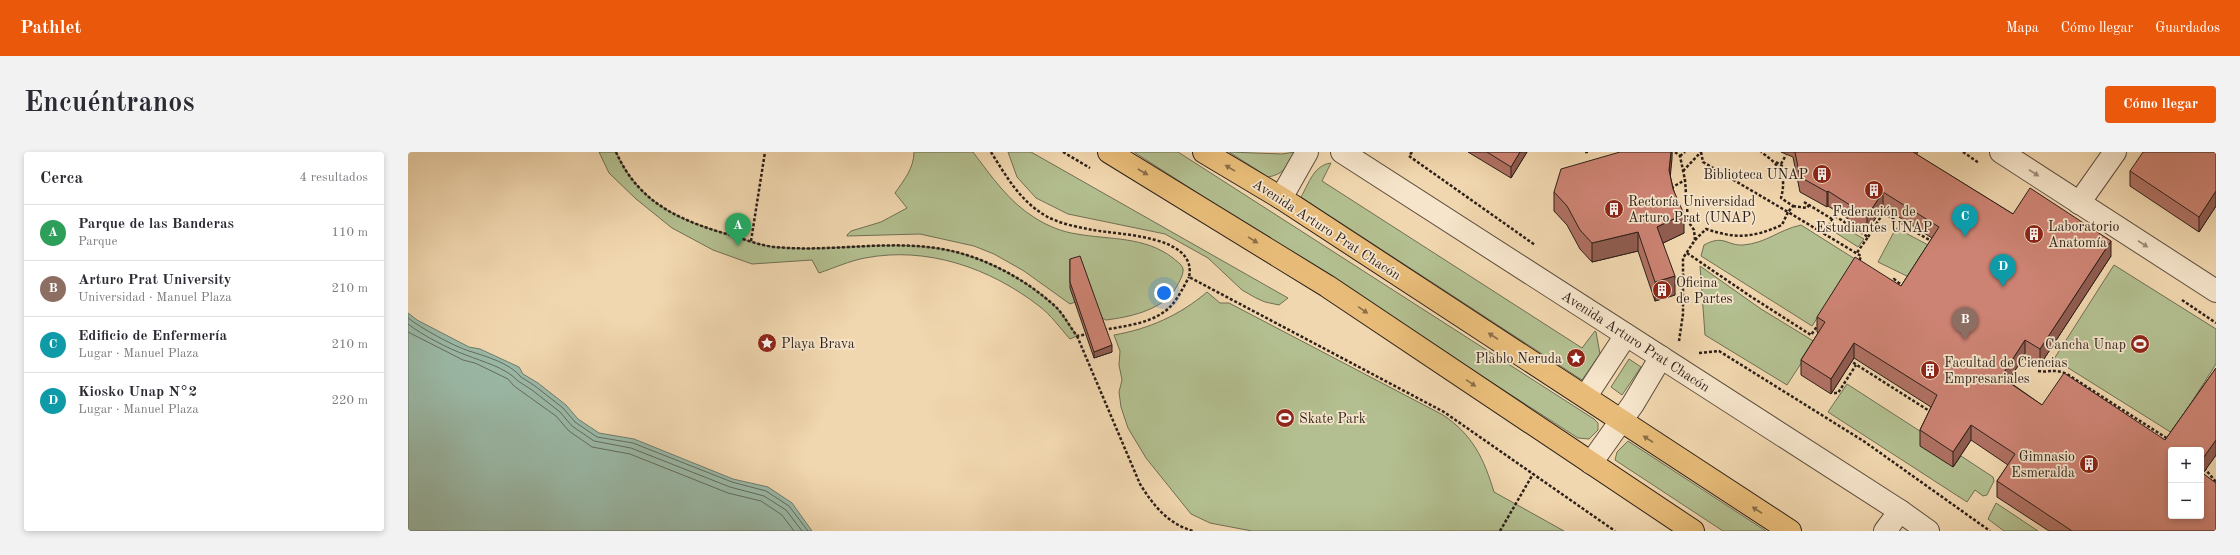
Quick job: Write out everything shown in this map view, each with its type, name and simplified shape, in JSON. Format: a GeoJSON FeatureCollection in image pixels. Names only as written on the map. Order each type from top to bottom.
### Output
{"type":"FeatureCollection","features":[{"type":"Feature","properties":{"kind":"main road"},"geometry":{"type":"LineString","coordinates":[[1109,152],[1327,286],[1693,531]]}},
{"type":"Feature","properties":{"kind":"main road","name":"Avenida Arturo Prat Chacón"},"geometry":{"type":"LineString","coordinates":[[1204,152],[1281,198],[1586,396],[1621,421],[1790,531]]}},
{"type":"Feature","properties":{"kind":"street"},"geometry":{"type":"LineString","coordinates":[[1281,198],[1307,152]]}},
{"type":"Feature","properties":{"kind":"street","name":"Avenida Arturo Prat Chacón"},"geometry":{"type":"LineString","coordinates":[[1342,152],[1626,335],[1666,349],[1928,531]]}},
{"type":"Feature","properties":{"kind":"street"},"geometry":{"type":"LineString","coordinates":[[2001,152],[2216,291]]}},
{"type":"Feature","properties":{"kind":"street"},"geometry":{"type":"LineString","coordinates":[[2079,203],[2114,152]]}},
{"type":"Feature","properties":{"kind":"street"},"geometry":{"type":"LineString","coordinates":[[1586,396],[1626,335]]}},
{"type":"Feature","properties":{"kind":"street"},"geometry":{"type":"LineString","coordinates":[[1591,463],[1621,421],[1666,349]]}},
{"type":"Feature","properties":{"kind":"street"},"geometry":{"type":"LineString","coordinates":[[1885,531],[1900,511]]}},
{"type":"Feature","properties":{"kind":"path"},"geometry":{"type":"LineString","coordinates":[[616,152],[623,167],[641,190],[675,216],[751,241],[774,247],[830,248],[915,245],[956,252],[989,264],[1028,284],[1057,308],[1077,336],[1140,484],[1163,514],[1174,524],[1193,531]]}},
{"type":"Feature","properties":{"kind":"path"},"geometry":{"type":"LineString","coordinates":[[751,241],[765,152]]}},
{"type":"Feature","properties":{"kind":"path"},"geometry":{"type":"LineString","coordinates":[[991,152],[1013,188],[1027,202],[1047,216],[1064,223],[1093,230],[1137,235],[1159,240],[1177,249],[1189,261],[1191,267],[1189,277],[1165,312],[1145,321],[1098,332]]}},
{"type":"Feature","properties":{"kind":"path"},"geometry":{"type":"LineString","coordinates":[[1412,152],[1409,156],[1537,246]]}},
{"type":"Feature","properties":{"kind":"path"},"geometry":{"type":"LineString","coordinates":[[1675,152],[1680,156],[1685,180],[1688,221],[1694,230],[1695,240]]}},
{"type":"Feature","properties":{"kind":"path"},"geometry":{"type":"LineString","coordinates":[[1680,156],[1684,152]]}},
{"type":"Feature","properties":{"kind":"path"},"geometry":{"type":"LineString","coordinates":[[1683,171],[1701,152]]}},
{"type":"Feature","properties":{"kind":"path"},"geometry":{"type":"LineString","coordinates":[[1701,152],[1703,162],[1861,256],[1856,265]]}},
{"type":"Feature","properties":{"kind":"path"},"geometry":{"type":"LineString","coordinates":[[1761,152],[1781,164],[1787,170]]}},
{"type":"Feature","properties":{"kind":"path"},"geometry":{"type":"LineString","coordinates":[[1781,164],[1786,155]]}},
{"type":"Feature","properties":{"kind":"path"},"geometry":{"type":"LineString","coordinates":[[1775,161],[1782,177],[1784,187],[1781,198],[1794,206],[1807,208],[1809,205]]}},
{"type":"Feature","properties":{"kind":"path"},"geometry":{"type":"LineString","coordinates":[[1669,189],[1685,180]]}},
{"type":"Feature","properties":{"kind":"path"},"geometry":{"type":"LineString","coordinates":[[1804,202],[1832,219]]}},
{"type":"Feature","properties":{"kind":"path"},"geometry":{"type":"LineString","coordinates":[[1856,254],[1889,205]]}},
{"type":"Feature","properties":{"kind":"path"},"geometry":{"type":"LineString","coordinates":[[1666,349],[1678,344],[1681,338],[1684,314],[1683,258],[1695,240],[1706,229],[1728,236],[1756,236],[1765,233],[1782,225],[1788,212],[1794,206]]}},
{"type":"Feature","properties":{"kind":"path"},"geometry":{"type":"LineString","coordinates":[[1823,234],[1840,206]]}},
{"type":"Feature","properties":{"kind":"path"},"geometry":{"type":"LineString","coordinates":[[1883,213],[1936,244]]}},
{"type":"Feature","properties":{"kind":"path"},"geometry":{"type":"LineString","coordinates":[[1835,216],[1868,237]]}},
{"type":"Feature","properties":{"kind":"path"},"geometry":{"type":"LineString","coordinates":[[1852,226],[1853,222]]}},
{"type":"Feature","properties":{"kind":"path"},"geometry":{"type":"LineString","coordinates":[[1687,253],[1816,338]]}},
{"type":"Feature","properties":{"kind":"path"},"geometry":{"type":"LineString","coordinates":[[1189,277],[1444,412],[1615,531]]}},
{"type":"Feature","properties":{"kind":"path"},"geometry":{"type":"LineString","coordinates":[[1891,286],[1894,280],[1907,289]]}},
{"type":"Feature","properties":{"kind":"path"},"geometry":{"type":"LineString","coordinates":[[1812,334],[1821,321]]}},
{"type":"Feature","properties":{"kind":"path"},"geometry":{"type":"LineString","coordinates":[[1077,336],[1091,333]]}},
{"type":"Feature","properties":{"kind":"path"},"geometry":{"type":"LineString","coordinates":[[1698,353],[1719,351],[1865,442],[1990,531]]}},
{"type":"Feature","properties":{"kind":"path"},"geometry":{"type":"LineString","coordinates":[[1847,359],[1851,353]]}},
{"type":"Feature","properties":{"kind":"path"},"geometry":{"type":"LineString","coordinates":[[1843,359],[1847,359],[1935,415]]}},
{"type":"Feature","properties":{"kind":"path"},"geometry":{"type":"LineString","coordinates":[[1834,393],[1838,393],[1856,365]]}},
{"type":"Feature","properties":{"kind":"path"},"geometry":{"type":"LineString","coordinates":[[2038,371],[2045,372],[2056,369],[2067,374],[2172,442]]}},
{"type":"Feature","properties":{"kind":"path"},"geometry":{"type":"LineString","coordinates":[[2204,468],[2216,482]]}},
{"type":"Feature","properties":{"kind":"path"},"geometry":{"type":"LineString","coordinates":[[1500,531],[1533,474]]}},
{"type":"Feature","properties":{"kind":"green space"},"geometry":{"type":"Polygon","coordinates":[[[599,152],[616,152],[626,171],[638,186],[651,199],[666,209],[699,225],[756,243],[770,246],[798,248],[889,245],[911,246],[956,252],[983,261],[1022,281],[1034,289],[1059,310],[1077,336],[1070,339],[1051,317],[1020,293],[979,271],[957,263],[911,255],[888,255],[865,258],[819,273],[812,260],[752,264],[713,250],[672,228],[636,199],[609,173],[599,152]]]}},
{"type":"Feature","properties":{"kind":"green space"},"geometry":{"type":"Polygon","coordinates":[[[914,152],[973,152],[1009,196],[1026,212],[1035,218],[1066,232],[1139,242],[1162,251],[1173,258],[1182,267],[1183,271],[1180,280],[1174,291],[1160,304],[1134,315],[1106,320],[1102,318],[1092,296],[1070,304],[1024,271],[994,254],[974,246],[920,234],[847,236],[851,231],[881,222],[907,208],[895,193],[910,169],[914,158],[914,152]]]}},
{"type":"Feature","properties":{"kind":"green space"},"geometry":{"type":"Polygon","coordinates":[[[1008,152],[1031,152],[1288,298],[1279,305],[1265,302],[1256,298],[1242,290],[1208,258],[1165,234],[1068,214],[1036,198],[1017,177],[1008,152]]]}},
{"type":"Feature","properties":{"kind":"green space"},"geometry":{"type":"Polygon","coordinates":[[[1134,152],[1178,152],[1594,419],[1598,423],[1598,430],[1589,439],[1578,438],[1134,152]]]}},
{"type":"Feature","properties":{"kind":"green space"},"geometry":{"type":"Polygon","coordinates":[[[1229,152],[1282,154],[1295,152],[1291,161],[1282,172],[1268,177],[1229,152]]]}},
{"type":"Feature","properties":{"kind":"green space"},"geometry":{"type":"Polygon","coordinates":[[[1331,163],[1322,181],[1582,348],[1595,331],[1600,354],[1582,380],[1301,197],[1316,171],[1325,164],[1331,163]]]}},
{"type":"Feature","properties":{"kind":"green space"},"geometry":{"type":"Polygon","coordinates":[[[1838,224],[1864,239],[1858,247],[1833,231],[1838,224]]]}},
{"type":"Feature","properties":{"kind":"green space"},"geometry":{"type":"Polygon","coordinates":[[[1801,225],[1855,259],[1812,326],[1701,256],[1704,245],[1716,240],[1738,245],[1751,244],[1801,225]]]}},
{"type":"Feature","properties":{"kind":"green space"},"geometry":{"type":"Polygon","coordinates":[[[1896,228],[1932,247],[1913,279],[1878,262],[1896,228]]]}},
{"type":"Feature","properties":{"kind":"green space","name":"Cancha Unap"},"geometry":{"type":"Polygon","coordinates":[[[2114,265],[2216,329],[2216,364],[2172,433],[2054,359],[2114,265]]]}},
{"type":"Feature","properties":{"kind":"green space"},"geometry":{"type":"Polygon","coordinates":[[[1700,266],[1761,309],[1815,342],[1787,385],[1705,335],[1700,266]]]}},
{"type":"Feature","properties":{"kind":"green space","name":"Skate Park"},"geometry":{"type":"Polygon","coordinates":[[[1207,292],[1220,303],[1229,303],[1443,415],[1470,439],[1486,469],[1494,492],[1564,531],[1252,531],[1210,523],[1191,514],[1146,458],[1128,428],[1121,407],[1119,392],[1122,380],[1119,365],[1120,351],[1114,335],[1140,329],[1164,320],[1186,308],[1207,292]]]}},
{"type":"Feature","properties":{"kind":"green space"},"geometry":{"type":"Polygon","coordinates":[[[1629,359],[1641,367],[1622,395],[1611,387],[1629,359]]]}},
{"type":"Feature","properties":{"kind":"green space"},"geometry":{"type":"Polygon","coordinates":[[[1847,384],[1926,435],[1953,467],[1961,456],[1993,477],[1994,481],[1987,495],[1983,496],[1975,490],[1967,502],[1828,412],[1847,384]]]}},
{"type":"Feature","properties":{"kind":"green space"},"geometry":{"type":"Polygon","coordinates":[[[1628,441],[1766,531],[1723,531],[1615,460],[1617,452],[1628,441]]]}},
{"type":"Feature","properties":{"kind":"green space"},"geometry":{"type":"Polygon","coordinates":[[[1996,503],[2038,531],[2004,531],[1988,519],[1996,503]]]}},
{"type":"Feature","properties":{"kind":"water"},"geometry":{"type":"Polygon","coordinates":[[[408,313],[417,320],[469,347],[480,349],[519,367],[523,374],[538,383],[566,405],[578,419],[599,433],[634,439],[733,479],[768,487],[792,503],[812,531],[408,531],[408,313]]]}},
{"type":"Feature","properties":{"kind":"building"},"geometry":{"type":"Polygon","coordinates":[[[1487,152],[1520,152],[1511,167],[1487,152]]]}},
{"type":"Feature","properties":{"kind":"building","name":"Rectoría Universidad Arturo Prat (UNAP)"},"geometry":{"type":"Polygon","coordinates":[[[1620,152],[1671,152],[1669,170],[1673,189],[1684,214],[1657,227],[1675,276],[1655,282],[1638,232],[1592,243],[1580,230],[1567,206],[1554,192],[1561,169],[1620,152]]]}},
{"type":"Feature","properties":{"kind":"building"},"geometry":{"type":"Polygon","coordinates":[[[1795,152],[1913,152],[2013,214],[2030,188],[2111,241],[2040,349],[2025,340],[2001,377],[2042,405],[2064,373],[2165,440],[2216,368],[2216,440],[2204,457],[2204,447],[2168,447],[2168,519],[2204,519],[2204,474],[2216,483],[2216,531],[2072,531],[1997,481],[2015,454],[1971,425],[1953,452],[1920,430],[1937,395],[1854,343],[1831,379],[1801,360],[1825,322],[1817,317],[1855,257],[1901,286],[1939,227],[1883,192],[1867,216],[1828,191],[1827,192],[1800,177],[1795,152]]]}},
{"type":"Feature","properties":{"kind":"building"},"geometry":{"type":"Polygon","coordinates":[[[2143,152],[2216,152],[2216,191],[2199,217],[2130,171],[2143,152]]]}},
{"type":"Feature","properties":{"kind":"building"},"geometry":{"type":"Polygon","coordinates":[[[1080,256],[1112,345],[1094,352],[1070,282],[1070,259],[1080,256]]]}},
{"type":"Feature","properties":{"kind":"place","name":"Biblioteca UNAP"},"geometry":{"type":"Point","coordinates":[1822,174]}},
{"type":"Feature","properties":{"kind":"place","name":"Federación de Estudiantes UNAP"},"geometry":{"type":"Point","coordinates":[1874,190]}},
{"type":"Feature","properties":{"kind":"place","name":"Rectoría Universidad Arturo Prat (UNAP)"},"geometry":{"type":"Point","coordinates":[1614,209]}},
{"type":"Feature","properties":{"kind":"place","name":"Laboratorio Anatomía"},"geometry":{"type":"Point","coordinates":[2034,234]}},
{"type":"Feature","properties":{"kind":"place","name":"Edificio de Enfermería"},"geometry":{"type":"Point","coordinates":[1965,237]}},
{"type":"Feature","properties":{"kind":"place","name":"Parque de las Banderas"},"geometry":{"type":"Point","coordinates":[738,246]}},
{"type":"Feature","properties":{"kind":"place","name":"Kiosko Unap N°2"},"geometry":{"type":"Point","coordinates":[2003,287]}},
{"type":"Feature","properties":{"kind":"place","name":"Oficina de Partes"},"geometry":{"type":"Point","coordinates":[1662,290]}},
{"type":"Feature","properties":{"kind":"place","name":"Arturo Prat University"},"geometry":{"type":"Point","coordinates":[1965,340]}},
{"type":"Feature","properties":{"kind":"place","name":"Playa Brava"},"geometry":{"type":"Point","coordinates":[767,343]}},
{"type":"Feature","properties":{"kind":"place","name":"Cancha Unap"},"geometry":{"type":"Point","coordinates":[2140,344]}},
{"type":"Feature","properties":{"kind":"place","name":"Plablo Neruda"},"geometry":{"type":"Point","coordinates":[1576,358]}},
{"type":"Feature","properties":{"kind":"place","name":"Facultad de Ciencias Empresariales"},"geometry":{"type":"Point","coordinates":[1930,370]}},
{"type":"Feature","properties":{"kind":"place","name":"Skate Park"},"geometry":{"type":"Point","coordinates":[1285,418]}},
{"type":"Feature","properties":{"kind":"place","name":"Gimnasio Esmeralda"},"geometry":{"type":"Point","coordinates":[2089,464]}}]}
